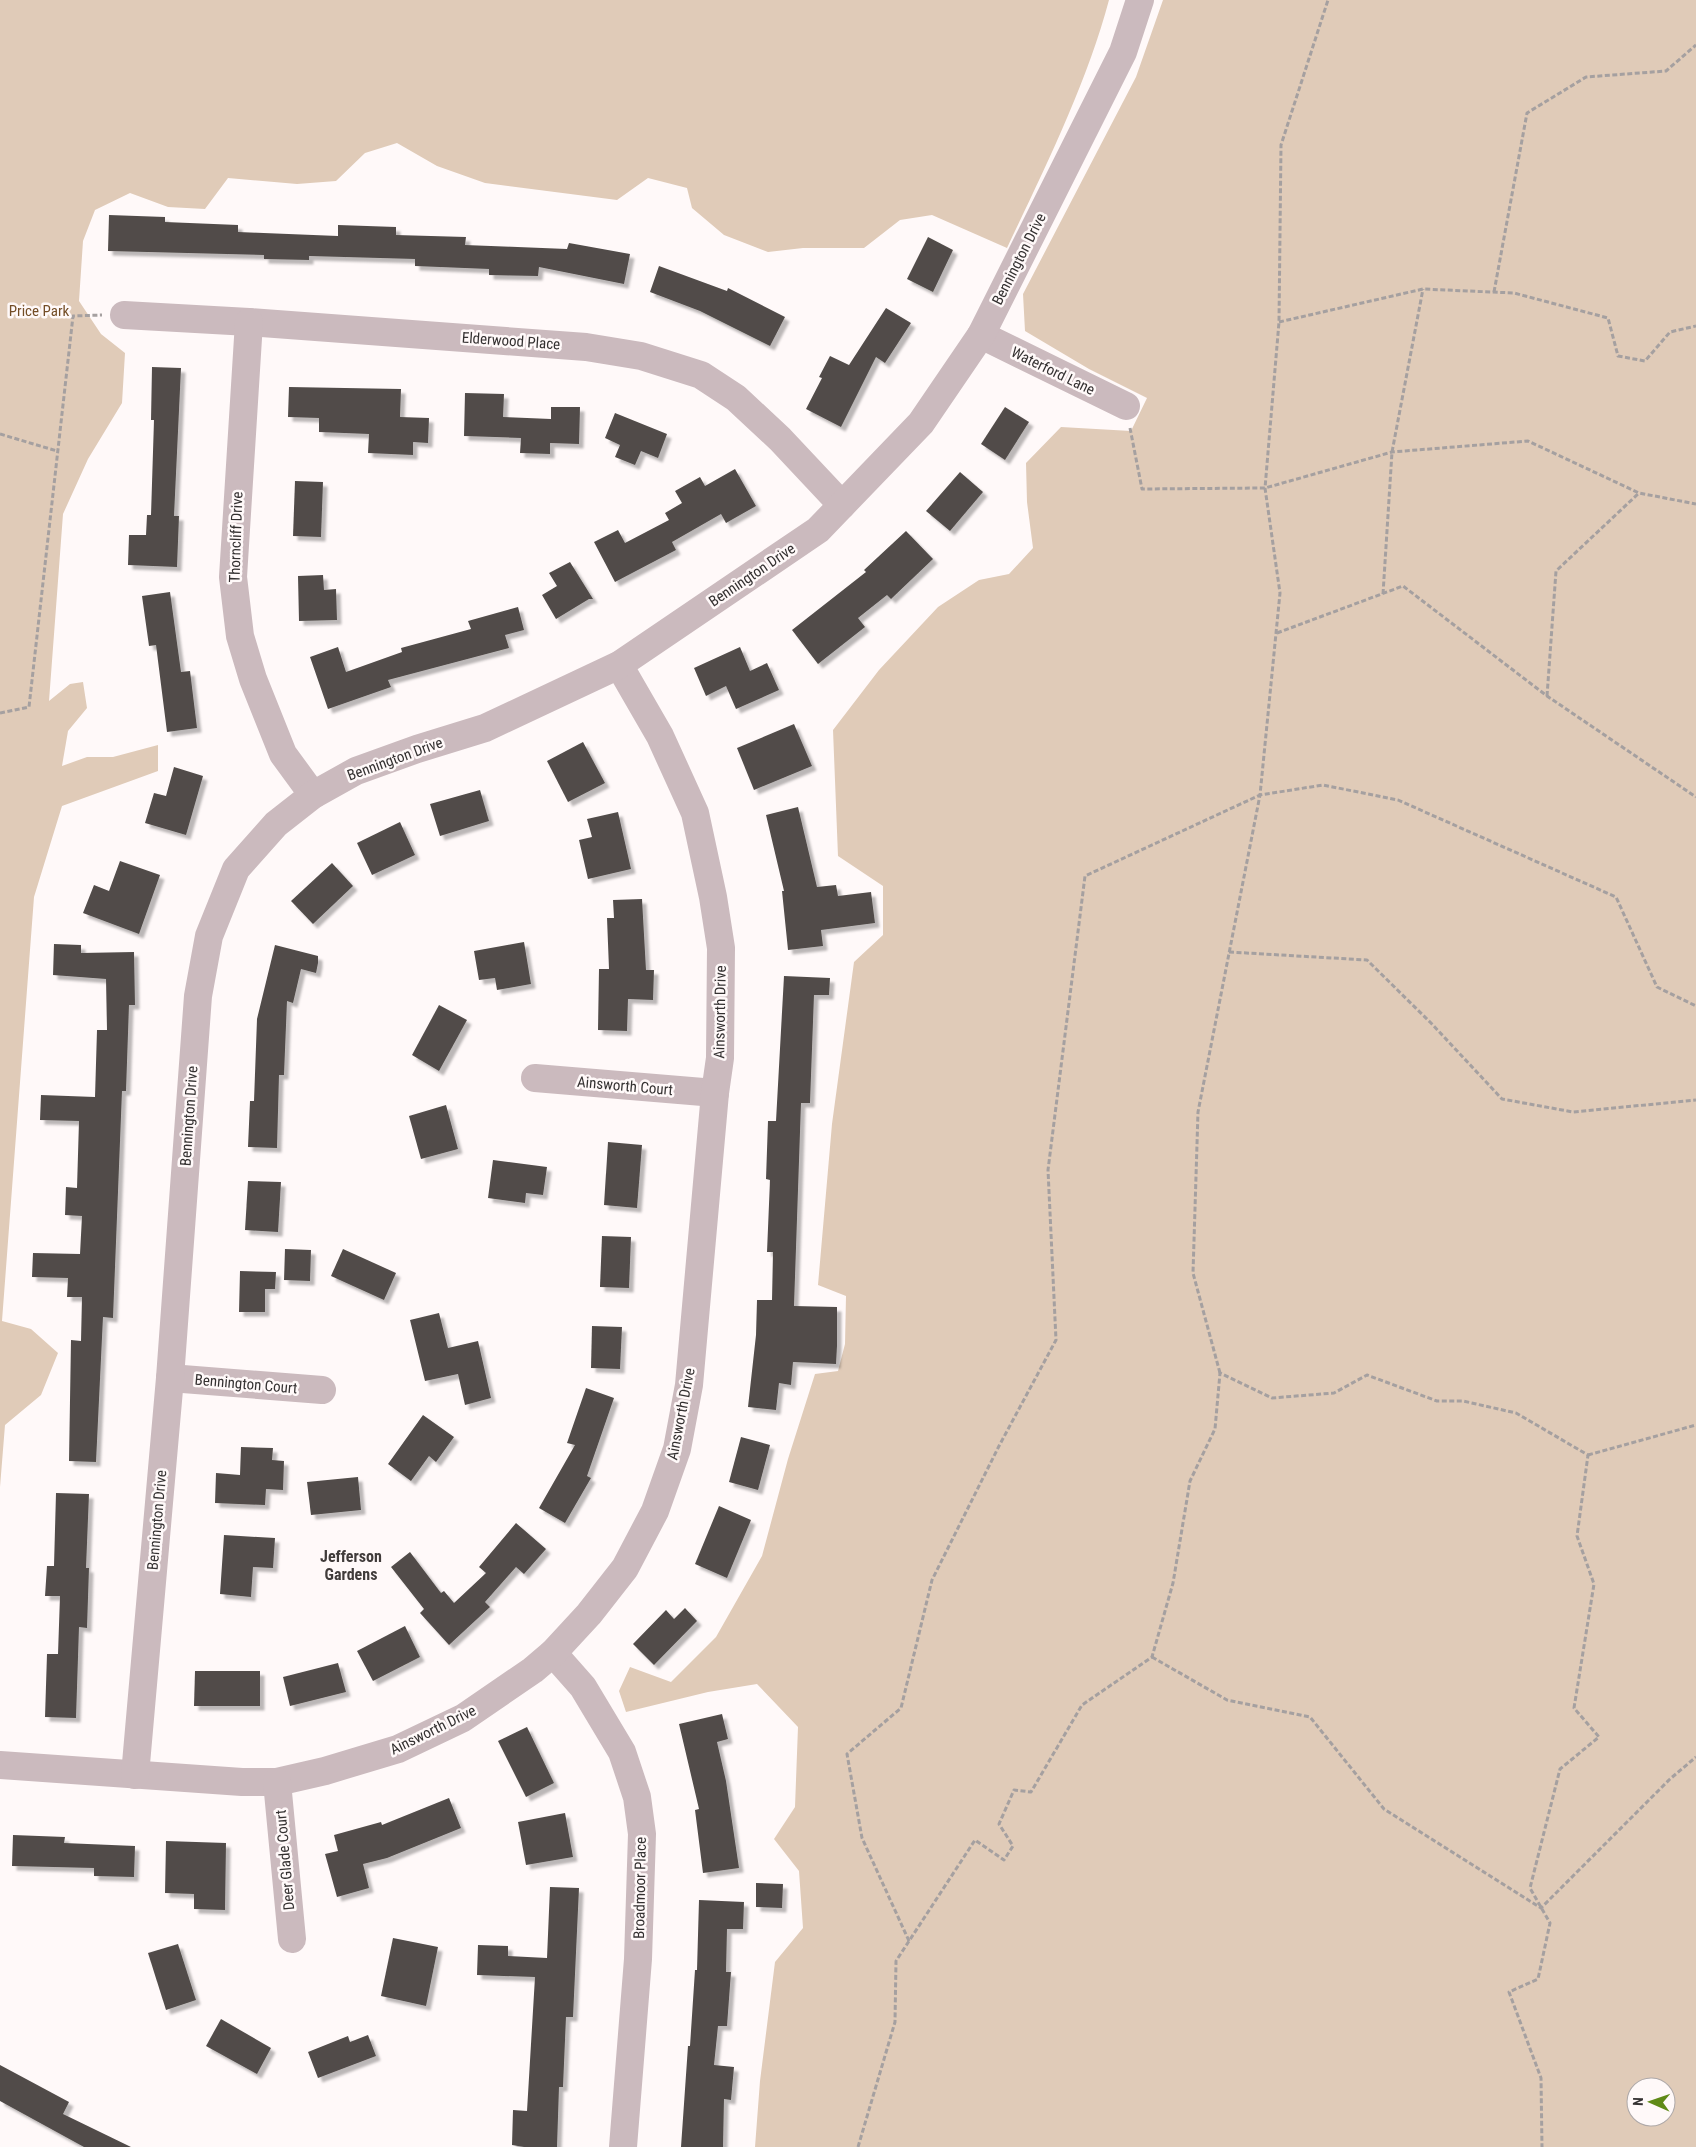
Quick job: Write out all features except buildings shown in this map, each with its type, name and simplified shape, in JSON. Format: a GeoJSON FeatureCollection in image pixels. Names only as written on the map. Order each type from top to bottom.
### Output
{"type":"FeatureCollection","features":[{"type":"Feature","properties":{"kind":"street","name":"Bennington Drive"},"geometry":{"type":"LineString","coordinates":[[135,1775],[170,1378],[198,996],[209,936],[236,869],[276,824],[313,795],[356,771],[417,749],[485,728],[619,665],[818,530],[921,423],[981,335],[1123,52],[1140,0]]}},
{"type":"Feature","properties":{"kind":"street","name":"Elderwood Place"},"geometry":{"type":"LineString","coordinates":[[124,315],[249,322],[586,347],[641,356],[701,375],[736,398],[780,439],[842,505]]}},
{"type":"Feature","properties":{"kind":"street","name":"Thorncliff Drive"},"geometry":{"type":"LineString","coordinates":[[249,322],[233,576],[240,636],[253,680],[283,754],[313,795]]}},
{"type":"Feature","properties":{"kind":"street","name":"Waterford Lane"},"geometry":{"type":"LineString","coordinates":[[981,335],[1126,406]]}},
{"type":"Feature","properties":{"kind":"street","name":"Ainsworth Drive"},"geometry":{"type":"LineString","coordinates":[[0,1765],[242,1782],[278,1782],[325,1771],[406,1746],[463,1718],[533,1670],[554,1653],[589,1614],[625,1568],[656,1511],[677,1450],[690,1385],[715,1093],[720,1058],[721,948],[713,897],[695,813],[660,736],[619,665]]}},
{"type":"Feature","properties":{"kind":"street","name":"Ainsworth Court"},"geometry":{"type":"LineString","coordinates":[[535,1078],[715,1093]]}},
{"type":"Feature","properties":{"kind":"street","name":"Bennington Court"},"geometry":{"type":"LineString","coordinates":[[170,1378],[322,1390]]}},
{"type":"Feature","properties":{"kind":"street","name":"Broadmoor Place"},"geometry":{"type":"LineString","coordinates":[[554,1653],[583,1687],[622,1752],[636,1797],[642,1834],[638,1959],[623,2147]]}},
{"type":"Feature","properties":{"kind":"street","name":"Deer Glade Court"},"geometry":{"type":"LineString","coordinates":[[278,1782],[292,1939]]}},
{"type":"Feature","properties":{"kind":"path"},"geometry":{"type":"LineString","coordinates":[[858,2147],[895,2022],[896,1961],[975,1840],[1004,1860],[1013,1846],[999,1824],[1014,1790],[1031,1792],[1082,1705],[1152,1656],[1173,1584],[1190,1481],[1216,1429],[1220,1374],[1193,1272],[1198,1112],[1260,794],[1277,633],[1280,593],[1265,488],[1279,322],[1281,145],[1328,0]]}},
{"type":"Feature","properties":{"kind":"path"},"geometry":{"type":"LineString","coordinates":[[1494,292],[1527,114],[1586,77],[1666,70],[1696,45]]}},
{"type":"Feature","properties":{"kind":"path"},"geometry":{"type":"LineString","coordinates":[[1279,322],[1423,289],[1514,293],[1608,318],[1618,356],[1645,360],[1670,332],[1696,326]]}},
{"type":"Feature","properties":{"kind":"path"},"geometry":{"type":"LineString","coordinates":[[1383,594],[1392,452],[1423,289]]}},
{"type":"Feature","properties":{"kind":"path"},"geometry":{"type":"LineString","coordinates":[[0,713],[29,706],[73,316],[124,315]]}},
{"type":"Feature","properties":{"kind":"path"},"geometry":{"type":"LineString","coordinates":[[1126,406],[1142,489],[1265,488],[1392,452],[1528,441],[1639,493],[1696,504]]}},
{"type":"Feature","properties":{"kind":"path"},"geometry":{"type":"LineString","coordinates":[[0,434],[57,451]]}},
{"type":"Feature","properties":{"kind":"path"},"geometry":{"type":"LineString","coordinates":[[1547,696],[1556,571],[1639,493]]}},
{"type":"Feature","properties":{"kind":"path"},"geometry":{"type":"LineString","coordinates":[[1277,633],[1403,586],[1547,696],[1696,796]]}},
{"type":"Feature","properties":{"kind":"path"},"geometry":{"type":"LineString","coordinates":[[909,1941],[862,1838],[847,1754],[901,1708],[932,1580],[999,1446],[1056,1340],[1048,1170],[1085,876],[1260,794],[1323,785],[1398,800],[1616,897],[1657,986],[1696,1006]]}},
{"type":"Feature","properties":{"kind":"path"},"geometry":{"type":"LineString","coordinates":[[1229,952],[1368,960],[1431,1023],[1502,1099],[1573,1112],[1696,1100]]}},
{"type":"Feature","properties":{"kind":"path"},"geometry":{"type":"LineString","coordinates":[[1220,1374],[1272,1398],[1334,1393],[1367,1375],[1437,1401],[1463,1401],[1516,1412],[1588,1455],[1696,1425]]}},
{"type":"Feature","properties":{"kind":"path"},"geometry":{"type":"LineString","coordinates":[[1542,2147],[1541,2078],[1509,1992],[1538,1979],[1550,1923],[1530,1888],[1560,1769],[1599,1737],[1574,1708],[1594,1584],[1577,1536],[1588,1455]]}},
{"type":"Feature","properties":{"kind":"path"},"geometry":{"type":"LineString","coordinates":[[1152,1656],[1227,1700],[1310,1717],[1384,1809],[1541,1908]]}},
{"type":"Feature","properties":{"kind":"path"},"geometry":{"type":"LineString","coordinates":[[1541,1908],[1670,1779],[1696,1758]]}},
{"type":"Feature","properties":{"kind":"green space","name":"Price Park"},"geometry":{"type":"Polygon","coordinates":[[[0,0],[1109,0],[1077,94],[1007,248],[932,215],[900,220],[864,248],[803,248],[768,252],[724,235],[692,208],[687,188],[648,178],[617,200],[485,183],[437,166],[397,143],[365,153],[336,181],[297,184],[228,178],[205,209],[168,207],[130,193],[95,210],[83,241],[79,301],[101,334],[125,353],[122,403],[88,459],[63,514],[49,701],[70,684],[83,682],[87,708],[68,731],[62,766],[87,757],[113,757],[158,745],[158,771],[62,806],[34,897],[2,1321],[31,1329],[58,1353],[41,1395],[5,1425],[0,1487],[0,0]]]}},
{"type":"Feature","properties":{"kind":"green space"},"geometry":{"type":"Polygon","coordinates":[[[1163,0],[1696,0],[1696,2147],[755,2147],[760,2081],[775,1962],[803,1928],[799,1871],[774,1839],[795,1807],[798,1727],[757,1684],[708,1692],[626,1712],[619,1691],[630,1667],[671,1682],[716,1637],[762,1556],[788,1459],[815,1374],[838,1371],[845,1344],[846,1296],[818,1285],[832,1124],[854,962],[883,935],[883,886],[838,856],[833,730],[879,670],[938,607],[979,580],[1009,574],[1033,548],[1027,502],[1026,463],[1061,427],[1131,431],[1147,398],[1089,369],[1025,331],[1023,294],[1136,77],[1163,0]]]}},
{"type":"Feature","properties":{"kind":"district","name":"Jefferson Gardens"},"geometry":{"type":"Point","coordinates":[351,1565]}}]}
